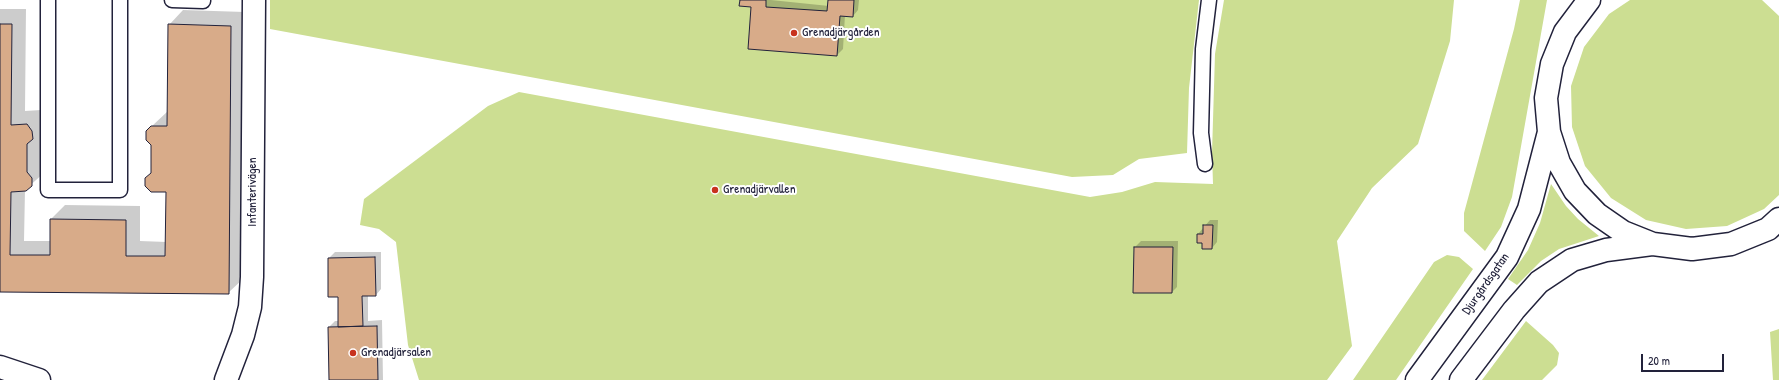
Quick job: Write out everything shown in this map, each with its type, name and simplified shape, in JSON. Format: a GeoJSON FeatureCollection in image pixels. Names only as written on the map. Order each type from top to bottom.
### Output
{"type":"FeatureCollection","features":[{"type":"Feature","properties":{"kind":"main road","name":"Infanterivägen"},"geometry":{"type":"LineString","coordinates":[[226,380],[243,335],[250,307],[252,278],[254,0]]}},
{"type":"Feature","properties":{"kind":"main road"},"geometry":{"type":"LineString","coordinates":[[1565,32],[1568,0]]}},
{"type":"Feature","properties":{"kind":"main road"},"geometry":{"type":"LineString","coordinates":[[1589,0],[1565,32],[1552,64],[1546,98],[1549,132],[1559,163],[1575,190],[1597,214],[1623,232],[1653,244],[1692,249],[1731,244],[1768,229],[1779,219]]}},
{"type":"Feature","properties":{"kind":"main road","name":"Djurgårdsgatan"},"geometry":{"type":"LineString","coordinates":[[1417,380],[1507,257],[1529,209],[1549,132]]}},
{"type":"Feature","properties":{"kind":"main road"},"geometry":{"type":"LineString","coordinates":[[1461,380],[1514,310],[1539,282],[1572,260],[1606,250],[1653,244]]}},
{"type":"Feature","properties":{"kind":"main road"},"geometry":{"type":"LineString","coordinates":[[0,367],[39,380]]}},
{"type":"Feature","properties":{"kind":"lane"},"geometry":{"type":"LineString","coordinates":[[48,0],[48,190],[120,190],[120,0]]}},
{"type":"Feature","properties":{"kind":"lane"},"geometry":{"type":"LineString","coordinates":[[172,0],[202,1]]}},
{"type":"Feature","properties":{"kind":"lane"},"geometry":{"type":"LineString","coordinates":[[1205,164],[1201,133],[1203,50],[1209,0]]}},
{"type":"Feature","properties":{"kind":"green space"},"geometry":{"type":"Polygon","coordinates":[[[270,0],[1199,0],[1189,88],[1187,153],[1139,159],[1113,175],[1072,177],[270,29],[270,0]]]}},
{"type":"Feature","properties":{"kind":"green space","name":"Grenadjärvallen"},"geometry":{"type":"Polygon","coordinates":[[[1224,0],[1454,0],[1450,41],[1418,144],[1372,188],[1337,241],[1352,346],[1327,380],[419,380],[408,345],[396,242],[379,229],[360,225],[364,199],[488,106],[519,92],[1090,197],[1122,192],[1155,182],[1213,184],[1212,153],[1215,54],[1224,0]]]}},
{"type":"Feature","properties":{"kind":"green space"},"geometry":{"type":"Polygon","coordinates":[[[1520,0],[1547,0],[1512,197],[1501,227],[1485,251],[1464,231],[1464,213],[1514,29],[1520,0]]]}},
{"type":"Feature","properties":{"kind":"green space"},"geometry":{"type":"Polygon","coordinates":[[[1630,0],[1762,0],[1779,16],[1779,195],[1764,209],[1727,226],[1686,229],[1646,220],[1611,198],[1585,166],[1572,127],[1571,86],[1584,47],[1609,14],[1630,0]]]}},
{"type":"Feature","properties":{"kind":"green space"},"geometry":{"type":"Polygon","coordinates":[[[1551,184],[1566,206],[1578,219],[1599,236],[1559,249],[1541,261],[1517,285],[1508,279],[1528,250],[1540,223],[1551,184]]]}},
{"type":"Feature","properties":{"kind":"green space"},"geometry":{"type":"Polygon","coordinates":[[[1447,255],[1459,257],[1473,269],[1396,380],[1353,380],[1434,262],[1447,255]]]}},
{"type":"Feature","properties":{"kind":"green space"},"geometry":{"type":"Polygon","coordinates":[[[1526,321],[1553,345],[1559,353],[1557,365],[1542,380],[1482,380],[1526,321]]]}},
{"type":"Feature","properties":{"kind":"green space"},"geometry":{"type":"Polygon","coordinates":[[[1779,329],[1779,380],[1773,380],[1770,332],[1779,329]]]}},
{"type":"Feature","properties":{"kind":"building","name":"Grenadjärgården"},"geometry":{"type":"Polygon","coordinates":[[[740,0],[766,0],[766,7],[827,11],[828,0],[854,0],[853,17],[840,16],[837,56],[748,49],[751,7],[739,6],[740,0]]]}},
{"type":"Feature","properties":{"kind":"building"},"geometry":{"type":"Polygon","coordinates":[[[0,24],[12,24],[11,125],[27,124],[32,131],[33,139],[27,144],[27,172],[32,178],[32,186],[26,191],[11,192],[10,255],[50,255],[50,219],[126,220],[126,256],[165,256],[166,192],[151,192],[145,186],[145,178],[151,173],[151,145],[146,140],[146,131],[151,126],[167,126],[168,24],[231,26],[229,294],[0,292],[0,24]]]}},
{"type":"Feature","properties":{"kind":"building"},"geometry":{"type":"Polygon","coordinates":[[[1203,225],[1213,225],[1212,249],[1202,249],[1202,243],[1197,243],[1197,234],[1203,234],[1203,225]]]}},
{"type":"Feature","properties":{"kind":"building"},"geometry":{"type":"Polygon","coordinates":[[[1134,247],[1173,247],[1172,293],[1133,293],[1134,247]]]}},
{"type":"Feature","properties":{"kind":"building"},"geometry":{"type":"Polygon","coordinates":[[[375,257],[376,296],[362,296],[363,326],[338,327],[338,297],[328,297],[328,258],[375,257]]]}},
{"type":"Feature","properties":{"kind":"building","name":"Grenadjärsalen"},"geometry":{"type":"Polygon","coordinates":[[[377,326],[378,380],[329,380],[328,327],[377,326]]]}},
{"type":"Feature","properties":{"kind":"place","name":"Grenadjärgården"},"geometry":{"type":"Point","coordinates":[794,33]}},
{"type":"Feature","properties":{"kind":"place","name":"Grenadjärvallen"},"geometry":{"type":"Point","coordinates":[715,190]}},
{"type":"Feature","properties":{"kind":"place","name":"Grenadjärsalen"},"geometry":{"type":"Point","coordinates":[353,353]}}]}
